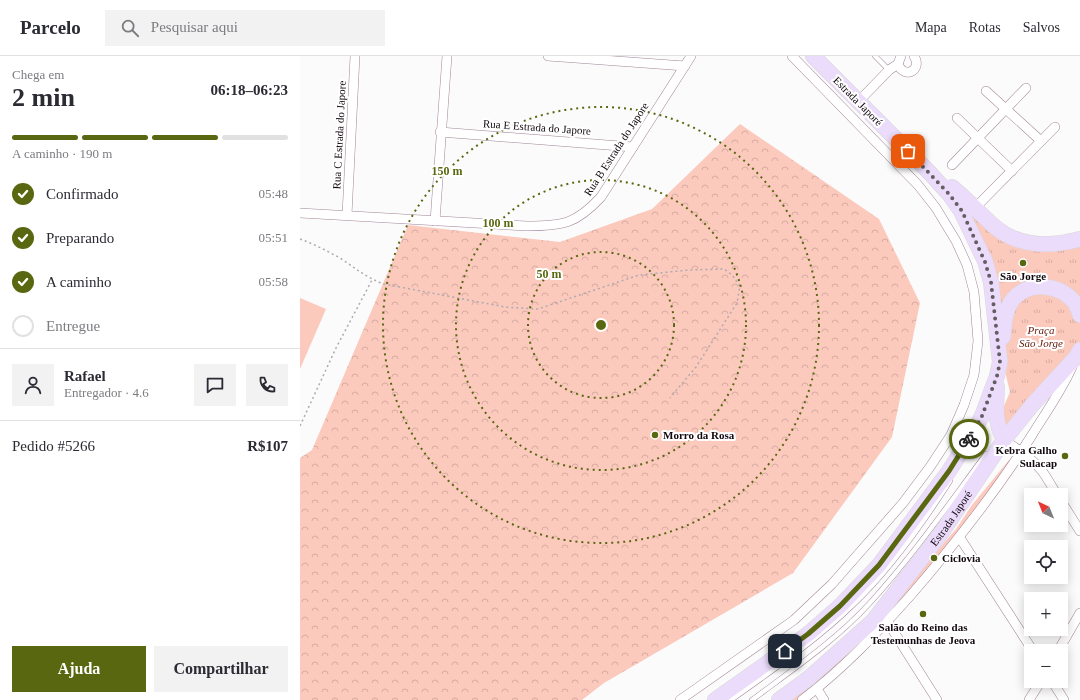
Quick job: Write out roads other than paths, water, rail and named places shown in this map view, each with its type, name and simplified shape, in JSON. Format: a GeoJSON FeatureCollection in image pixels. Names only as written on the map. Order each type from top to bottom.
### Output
{"type":"FeatureCollection","features":[{"type":"Feature","properties":{"kind":"main road","name":"Estrada Japoré"},"geometry":{"type":"LineString","coordinates":[[716,700],[808,634],[840,606],[879,565],[949,471],[982,416],[999,369],[991,282],[985,262],[962,211],[928,170],[812,56]]}},
{"type":"Feature","properties":{"kind":"main road"},"geometry":{"type":"LineString","coordinates":[[928,170],[945,181],[995,227],[1022,242],[1057,244],[1080,238]]}},
{"type":"Feature","properties":{"kind":"main road"},"geometry":{"type":"LineString","coordinates":[[995,445],[998,427],[996,413],[999,369],[1005,322],[1009,306],[1014,298],[1021,292],[1032,288],[1043,286],[1054,288],[1067,295],[1076,304],[1080,315]]}},
{"type":"Feature","properties":{"kind":"main road","name":"Estrada Japoré"},"geometry":{"type":"LineString","coordinates":[[779,700],[809,678],[873,621],[942,532],[995,445],[1079,353]]}},
{"type":"Feature","properties":{"kind":"street","name":"Rua C Estrada do Japore"},"geometry":{"type":"LineString","coordinates":[[347,215],[355,56]]}},
{"type":"Feature","properties":{"kind":"street"},"geometry":{"type":"LineString","coordinates":[[436,221],[440,132],[447,56]]}},
{"type":"Feature","properties":{"kind":"street"},"geometry":{"type":"LineString","coordinates":[[548,56],[684,66]]}},
{"type":"Feature","properties":{"kind":"street","name":"Rua B Estrada do Japore"},"geometry":{"type":"LineString","coordinates":[[300,213],[527,226],[554,226],[566,223],[578,218],[592,207],[601,197],[691,56]]}},
{"type":"Feature","properties":{"kind":"street"},"geometry":{"type":"LineString","coordinates":[[680,700],[794,620],[832,584],[867,546],[903,503],[930,467],[951,434],[964,405],[974,375],[978,341],[974,292],[967,265],[956,241],[936,208],[918,185],[792,56]]}},
{"type":"Feature","properties":{"kind":"street"},"geometry":{"type":"LineString","coordinates":[[900,60],[899,68],[907,72],[912,71],[917,64],[917,60],[914,56]]}},
{"type":"Feature","properties":{"kind":"street"},"geometry":{"type":"LineString","coordinates":[[858,102],[900,60]]}},
{"type":"Feature","properties":{"kind":"street"},"geometry":{"type":"LineString","coordinates":[[952,165],[1026,88]]}},
{"type":"Feature","properties":{"kind":"street"},"geometry":{"type":"LineString","coordinates":[[986,91],[1041,141]]}},
{"type":"Feature","properties":{"kind":"street"},"geometry":{"type":"LineString","coordinates":[[957,118],[1012,171]]}},
{"type":"Feature","properties":{"kind":"street"},"geometry":{"type":"LineString","coordinates":[[975,208],[1055,127]]}},
{"type":"Feature","properties":{"kind":"street","name":"Rua E Estrada do Japore"},"geometry":{"type":"LineString","coordinates":[[440,132],[633,146]]}},
{"type":"Feature","properties":{"kind":"street","name":"Estrada Japoré"},"geometry":{"type":"LineString","coordinates":[[802,700],[858,652],[960,538],[1021,452],[1063,386],[1079,353]]}},
{"type":"Feature","properties":{"kind":"street"},"geometry":{"type":"LineString","coordinates":[[995,445],[1021,452],[1028,456],[1042,471],[1053,488]]}},
{"type":"Feature","properties":{"kind":"street"},"geometry":{"type":"LineString","coordinates":[[1068,512],[1080,531]]}},
{"type":"Feature","properties":{"kind":"street"},"geometry":{"type":"LineString","coordinates":[[960,538],[1028,644]]}},
{"type":"Feature","properties":{"kind":"street"},"geometry":{"type":"LineString","coordinates":[[1062,644],[1080,613]]}},
{"type":"Feature","properties":{"kind":"street"},"geometry":{"type":"LineString","coordinates":[[887,621],[937,700]]}},
{"type":"Feature","properties":{"kind":"street"},"geometry":{"type":"LineString","coordinates":[[817,688],[824,700]]}},
{"type":"Feature","properties":{"kind":"street"},"geometry":{"type":"LineString","coordinates":[[1029,700],[1036,688]]}},
{"type":"Feature","properties":{"kind":"street"},"geometry":{"type":"LineString","coordinates":[[1056,688],[1064,700]]}},
{"type":"Feature","properties":{"kind":"lane"},"geometry":{"type":"LineString","coordinates":[[875,56],[889,70]]}},
{"type":"Feature","properties":{"kind":"lane"},"geometry":{"type":"LineString","coordinates":[[975,440],[983,426],[999,369]]}},
{"type":"Feature","properties":{"kind":"lane"},"geometry":{"type":"LineString","coordinates":[[752,700],[829,641],[868,605],[918,545],[995,445]]}},
{"type":"Feature","properties":{"kind":"lane"},"geometry":{"type":"LineString","coordinates":[[731,700],[799,651],[854,604],[898,554],[954,476]]}},
{"type":"Feature","properties":{"kind":"place","name":"São Jorge"},"geometry":{"type":"Point","coordinates":[1023,263]}},
{"type":"Feature","properties":{"kind":"place","name":"Morro da Rosa"},"geometry":{"type":"Point","coordinates":[655,435]}},
{"type":"Feature","properties":{"kind":"place","name":"Kebra Galho Sulacap"},"geometry":{"type":"Point","coordinates":[1065,456]}},
{"type":"Feature","properties":{"kind":"place","name":"Ciclovia"},"geometry":{"type":"Point","coordinates":[934,558]}},
{"type":"Feature","properties":{"kind":"place","name":"Salão do Reino das Testemunhas de Jeova"},"geometry":{"type":"Point","coordinates":[923,614]}},
{"type":"Feature","properties":{"kind":"park label","name":"Praça São Jorge"},"geometry":{"type":"Point","coordinates":[1041,336]}}]}
